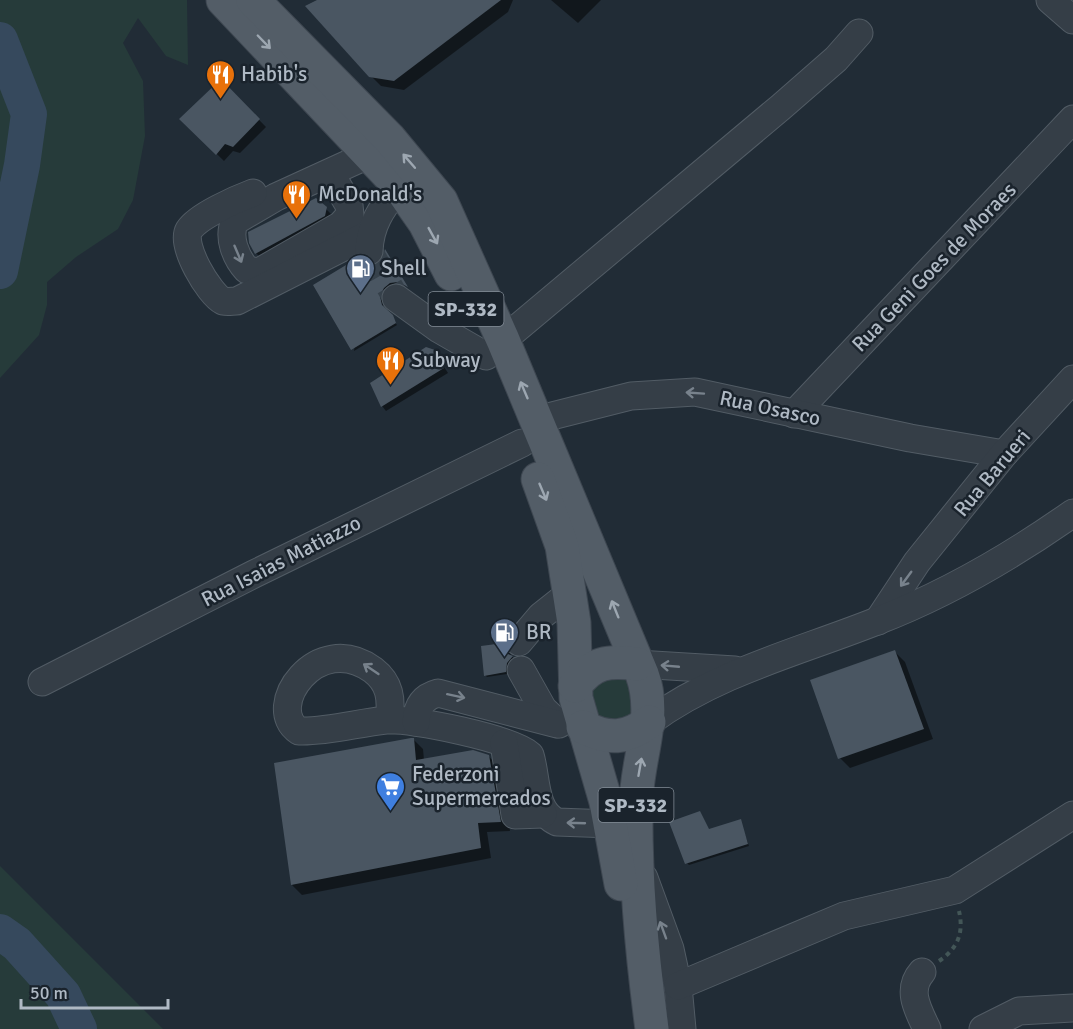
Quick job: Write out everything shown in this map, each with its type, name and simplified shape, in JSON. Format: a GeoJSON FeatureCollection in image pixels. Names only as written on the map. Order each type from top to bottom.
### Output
{"type":"FeatureCollection","features":[{"type":"Feature","properties":{"kind":"main road","name":"SP-332"},"geometry":{"type":"LineString","coordinates":[[223,0],[399,186],[425,223],[494,348]]}},
{"type":"Feature","properties":{"kind":"main road","name":"SP-332"},"geometry":{"type":"LineString","coordinates":[[265,4],[390,138],[441,201],[459,237],[494,348],[529,431],[646,685],[649,722],[638,774],[638,860],[639,910],[652,1029]]}},
{"type":"Feature","properties":{"kind":"main road","name":"SP-332"},"geometry":{"type":"LineString","coordinates":[[529,431],[562,546],[570,593],[574,624],[575,686],[570,725],[611,824],[622,890],[633,1029]]}},
{"type":"Feature","properties":{"kind":"main road"},"geometry":{"type":"LineString","coordinates":[[575,686],[589,669],[599,663],[611,661],[637,663]]}},
{"type":"Feature","properties":{"kind":"main road"},"geometry":{"type":"LineString","coordinates":[[570,725],[616,738],[636,731],[649,722]]}},
{"type":"Feature","properties":{"kind":"street"},"geometry":{"type":"LineString","coordinates":[[1050,0],[1073,20]]}},
{"type":"Feature","properties":{"kind":"street"},"geometry":{"type":"LineString","coordinates":[[396,298],[439,329],[494,348],[781,107],[836,59],[859,33]]}},
{"type":"Feature","properties":{"kind":"street","name":"Rua Geni Goes de Moraes"},"geometry":{"type":"LineString","coordinates":[[794,414],[1032,166],[1073,119]]}},
{"type":"Feature","properties":{"kind":"street"},"geometry":{"type":"LineString","coordinates":[[330,172],[349,205],[350,215],[341,225],[259,272],[247,270],[238,256],[231,228],[240,216],[276,197],[330,172],[370,154]]}},
{"type":"Feature","properties":{"kind":"street"},"geometry":{"type":"LineString","coordinates":[[276,197],[260,191],[250,194],[200,220],[189,231],[186,243],[189,254],[216,296],[226,302],[237,301],[369,242],[376,217],[399,186]]}},
{"type":"Feature","properties":{"kind":"street"},"geometry":{"type":"LineString","coordinates":[[1048,408],[1073,379]]}},
{"type":"Feature","properties":{"kind":"street","name":"Rua Osasco"},"geometry":{"type":"LineString","coordinates":[[529,431],[631,396],[695,392],[910,438],[1004,454]]}},
{"type":"Feature","properties":{"kind":"street"},"geometry":{"type":"LineString","coordinates":[[1048,408],[1073,394]]}},
{"type":"Feature","properties":{"kind":"street","name":"Rua Barueri"},"geometry":{"type":"LineString","coordinates":[[878,621],[901,585],[1004,454],[1048,408]]}},
{"type":"Feature","properties":{"kind":"street","name":"Rua Isaias Matiazzo"},"geometry":{"type":"LineString","coordinates":[[42,682],[529,431]]}},
{"type":"Feature","properties":{"kind":"street"},"geometry":{"type":"LineString","coordinates":[[649,722],[698,690],[745,669],[878,621],[935,596],[1030,543],[1073,513]]}},
{"type":"Feature","properties":{"kind":"street","name":"Rua Barueri"},"geometry":{"type":"LineString","coordinates":[[935,596],[930,585],[929,574],[937,539]]}},
{"type":"Feature","properties":{"kind":"street"},"geometry":{"type":"LineString","coordinates":[[519,642],[541,616],[570,593]]}},
{"type":"Feature","properties":{"kind":"street"},"geometry":{"type":"LineString","coordinates":[[637,663],[712,670],[745,669]]}},
{"type":"Feature","properties":{"kind":"street"},"geometry":{"type":"LineString","coordinates":[[521,670],[543,709],[570,725]]}},
{"type":"Feature","properties":{"kind":"street"},"geometry":{"type":"LineString","coordinates":[[416,722],[420,704],[427,696],[438,693],[570,725]]}},
{"type":"Feature","properties":{"kind":"street"},"geometry":{"type":"LineString","coordinates":[[389,720],[416,722],[525,750],[530,754],[543,813],[557,822],[611,824]]}},
{"type":"Feature","properties":{"kind":"street"},"geometry":{"type":"LineString","coordinates":[[678,986],[844,916],[955,890],[1073,815]]}},
{"type":"Feature","properties":{"kind":"street"},"geometry":{"type":"LineString","coordinates":[[638,860],[670,949],[678,986],[682,1029]]}},
{"type":"Feature","properties":{"kind":"street"},"geometry":{"type":"LineString","coordinates":[[922,972],[915,980],[913,988],[927,1029]]}},
{"type":"Feature","properties":{"kind":"street"},"geometry":{"type":"LineString","coordinates":[[983,1029],[1019,1011],[1041,1019],[1073,1008]]}},
{"type":"Feature","properties":{"kind":"path"},"geometry":{"type":"LineString","coordinates":[[922,972],[946,956],[956,945],[961,934],[955,890]]}},
{"type":"Feature","properties":{"kind":"green space"},"geometry":{"type":"Polygon","coordinates":[[[0,0],[187,0],[188,65],[166,56],[138,18],[123,43],[143,81],[145,136],[133,200],[118,229],[76,257],[47,282],[47,305],[39,335],[0,378],[0,0]]]}},
{"type":"Feature","properties":{"kind":"green space"},"geometry":{"type":"Polygon","coordinates":[[[598,673],[632,677],[632,718],[618,726],[595,715],[588,694],[598,673]]]}},
{"type":"Feature","properties":{"kind":"green space"},"geometry":{"type":"Polygon","coordinates":[[[0,866],[163,1029],[0,1029],[0,866]]]}},
{"type":"Feature","properties":{"kind":"building"},"geometry":{"type":"Polygon","coordinates":[[[317,0],[501,0],[394,81],[369,77],[305,6],[317,0]]]}},
{"type":"Feature","properties":{"kind":"building","name":"Habib's"},"geometry":{"type":"Polygon","coordinates":[[[221,79],[260,119],[233,147],[225,144],[216,155],[179,119],[221,79]]]}},
{"type":"Feature","properties":{"kind":"building"},"geometry":{"type":"Polygon","coordinates":[[[316,198],[327,207],[325,216],[255,254],[249,243],[248,232],[316,198]]]}},
{"type":"Feature","properties":{"kind":"building","name":"Shell"},"geometry":{"type":"Polygon","coordinates":[[[385,249],[408,287],[398,282],[390,283],[380,296],[382,305],[393,315],[396,323],[351,350],[313,285],[356,259],[367,267],[376,265],[382,260],[385,249]]]}},
{"type":"Feature","properties":{"kind":"building"},"geometry":{"type":"Polygon","coordinates":[[[426,347],[435,350],[444,368],[381,407],[370,383],[426,347]]]}},
{"type":"Feature","properties":{"kind":"building"},"geometry":{"type":"Polygon","coordinates":[[[504,643],[508,654],[513,656],[507,663],[506,672],[484,676],[481,646],[504,643]]]}},
{"type":"Feature","properties":{"kind":"building"},"geometry":{"type":"Polygon","coordinates":[[[895,650],[924,729],[838,759],[810,680],[895,650]]]}},
{"type":"Feature","properties":{"kind":"building","name":"Federzoni Supermercados"},"geometry":{"type":"Polygon","coordinates":[[[414,738],[416,760],[473,750],[489,755],[501,822],[478,823],[481,848],[291,885],[274,763],[414,738]]]}},
{"type":"Feature","properties":{"kind":"building"},"geometry":{"type":"Polygon","coordinates":[[[700,811],[709,829],[741,819],[748,844],[685,864],[669,822],[700,811]]]}},
{"type":"Feature","properties":{"kind":"waterway"},"geometry":{"type":"LineString","coordinates":[[0,40],[29,114],[22,165],[0,271]]}},
{"type":"Feature","properties":{"kind":"waterway"},"geometry":{"type":"LineString","coordinates":[[0,932],[17,944],[63,995],[79,1029]]}},
{"type":"Feature","properties":{"kind":"tunnel"},"geometry":{"type":"LineString","coordinates":[[369,251],[396,298]]}},
{"type":"Feature","properties":{"kind":"place","name":"Habib's"},"geometry":{"type":"Point","coordinates":[220,100]}},
{"type":"Feature","properties":{"kind":"place","name":"McDonald's"},"geometry":{"type":"Point","coordinates":[297,220]}},
{"type":"Feature","properties":{"kind":"place","name":"Shell"},"geometry":{"type":"Point","coordinates":[360,294]}},
{"type":"Feature","properties":{"kind":"place","name":"Subway"},"geometry":{"type":"Point","coordinates":[390,386]}},
{"type":"Feature","properties":{"kind":"place","name":"BR"},"geometry":{"type":"Point","coordinates":[505,658]}},
{"type":"Feature","properties":{"kind":"place","name":"Federzoni Supermercados"},"geometry":{"type":"Point","coordinates":[391,812]}}]}
